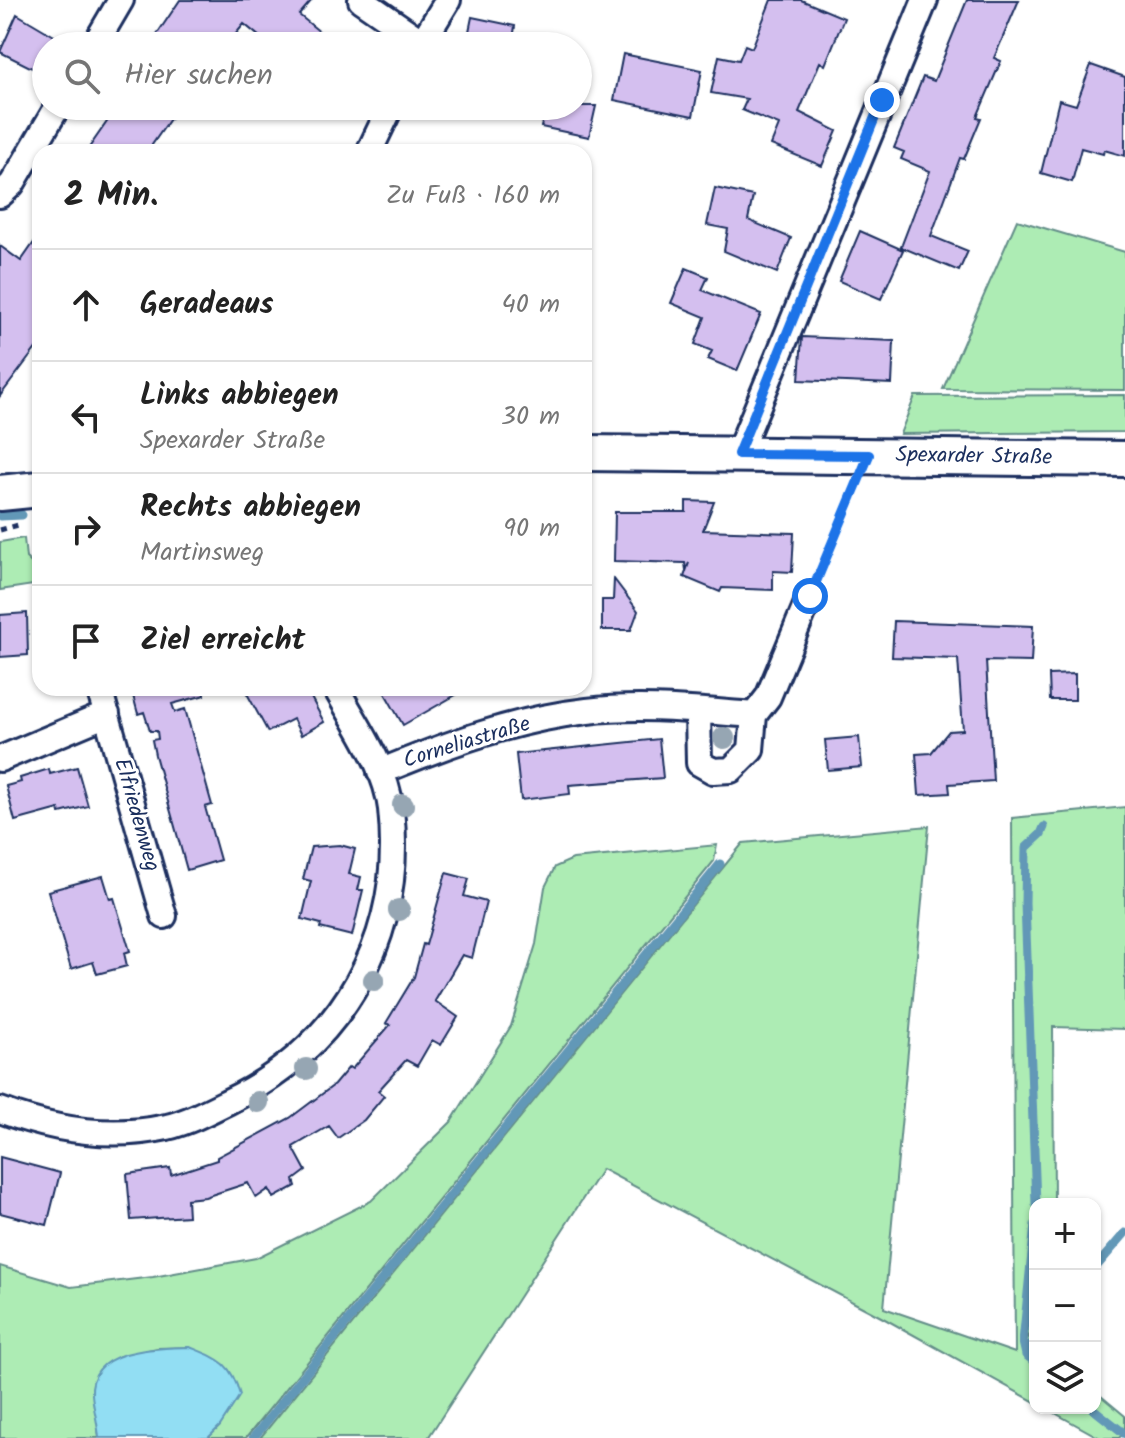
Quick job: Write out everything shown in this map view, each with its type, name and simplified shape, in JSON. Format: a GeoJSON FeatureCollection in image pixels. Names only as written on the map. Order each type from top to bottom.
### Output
{"type":"FeatureCollection","features":[{"type":"Feature","properties":{"kind":"main road","name":"Spexarder Straße"},"geometry":{"type":"LineString","coordinates":[[592,453],[1125,459]]}},
{"type":"Feature","properties":{"kind":"main road"},"geometry":{"type":"LineString","coordinates":[[0,493],[32,490]]}},
{"type":"Feature","properties":{"kind":"street"},"geometry":{"type":"LineString","coordinates":[[102,32],[121,0]]}},
{"type":"Feature","properties":{"kind":"street"},"geometry":{"type":"LineString","coordinates":[[361,0],[405,32]]}},
{"type":"Feature","properties":{"kind":"street"},"geometry":{"type":"LineString","coordinates":[[428,32],[448,0]]}},
{"type":"Feature","properties":{"kind":"street"},"geometry":{"type":"LineString","coordinates":[[738,454],[925,0]]}},
{"type":"Feature","properties":{"kind":"street"},"geometry":{"type":"LineString","coordinates":[[36,144],[50,120]]}},
{"type":"Feature","properties":{"kind":"street"},"geometry":{"type":"LineString","coordinates":[[373,144],[384,120]]}},
{"type":"Feature","properties":{"kind":"street"},"geometry":{"type":"LineString","coordinates":[[0,195],[12,184],[32,150]]}},
{"type":"Feature","properties":{"kind":"street"},"geometry":{"type":"LineString","coordinates":[[698,711],[699,763],[713,771],[731,770],[751,750],[754,715],[768,697],[810,596]]}},
{"type":"Feature","properties":{"kind":"street","name":"Elfriedenweg"},"geometry":{"type":"LineString","coordinates":[[101,696],[164,916]]}},
{"type":"Feature","properties":{"kind":"street"},"geometry":{"type":"LineString","coordinates":[[0,1110],[37,1124],[77,1130],[119,1132],[168,1127],[260,1086],[297,1059],[342,1011],[370,961],[388,904],[393,859],[390,806],[380,772],[340,696]]}},
{"type":"Feature","properties":{"kind":"street","name":"Corneliastraße"},"geometry":{"type":"LineString","coordinates":[[380,772],[471,737],[587,711],[654,707],[754,715]]}},
{"type":"Feature","properties":{"kind":"street"},"geometry":{"type":"LineString","coordinates":[[0,759],[107,714]]}},
{"type":"Feature","properties":{"kind":"path"},"geometry":{"type":"LineString","coordinates":[[810,596],[869,455]]}},
{"type":"Feature","properties":{"kind":"green space"},"geometry":{"type":"Polygon","coordinates":[[[1017,220],[1125,252],[1125,390],[943,389],[1017,220]]]}},
{"type":"Feature","properties":{"kind":"green space"},"geometry":{"type":"Polygon","coordinates":[[[1125,395],[1125,432],[900,434],[915,396],[1125,395]]]}},
{"type":"Feature","properties":{"kind":"green space"},"geometry":{"type":"Polygon","coordinates":[[[24,538],[26,558],[32,564],[32,585],[0,590],[0,542],[24,538]]]}},
{"type":"Feature","properties":{"kind":"green space"},"geometry":{"type":"Polygon","coordinates":[[[1125,807],[1125,1029],[1053,1027],[1054,1198],[1029,1198],[1029,1399],[602,1169],[428,1438],[260,1438],[743,843],[929,826],[884,1308],[1015,1353],[1012,818],[1125,807]]]}},
{"type":"Feature","properties":{"kind":"green space"},"geometry":{"type":"Polygon","coordinates":[[[717,845],[714,861],[246,1438],[208,1438],[220,1426],[190,1347],[157,1348],[119,1356],[97,1419],[99,1438],[0,1438],[0,1266],[71,1287],[153,1277],[256,1258],[371,1201],[451,1122],[511,1026],[536,944],[545,887],[555,867],[573,859],[717,845]]]}},
{"type":"Feature","properties":{"kind":"green space"},"geometry":{"type":"Polygon","coordinates":[[[1101,1396],[1125,1416],[1125,1432],[1119,1438],[1100,1438],[1057,1414],[1101,1414],[1101,1396]]]}},
{"type":"Feature","properties":{"kind":"water"},"geometry":{"type":"Polygon","coordinates":[[[190,1347],[228,1368],[240,1395],[220,1426],[208,1438],[99,1438],[92,1394],[94,1379],[102,1367],[128,1353],[190,1347]]]}},
{"type":"Feature","properties":{"kind":"building"},"geometry":{"type":"Polygon","coordinates":[[[180,0],[312,0],[299,15],[320,32],[254,32],[244,24],[237,32],[158,32],[180,0]]]}},
{"type":"Feature","properties":{"kind":"building"},"geometry":{"type":"Polygon","coordinates":[[[771,0],[801,0],[844,18],[825,65],[820,62],[799,112],[837,131],[822,166],[771,145],[779,125],[742,110],[747,99],[711,93],[719,56],[739,60],[745,45],[752,48],[771,0]]]}},
{"type":"Feature","properties":{"kind":"building"},"geometry":{"type":"Polygon","coordinates":[[[967,0],[1019,0],[994,58],[1001,61],[977,117],[981,118],[964,159],[960,158],[931,236],[968,251],[959,271],[901,247],[930,171],[901,159],[904,152],[894,148],[923,77],[934,81],[967,0]]]}},
{"type":"Feature","properties":{"kind":"building"},"geometry":{"type":"Polygon","coordinates":[[[17,14],[48,32],[32,32],[32,68],[0,52],[17,14]]]}},
{"type":"Feature","properties":{"kind":"building"},"geometry":{"type":"Polygon","coordinates":[[[472,17],[515,26],[514,32],[469,32],[472,17]]]}},
{"type":"Feature","properties":{"kind":"building"},"geometry":{"type":"Polygon","coordinates":[[[623,54],[702,70],[693,116],[614,100],[623,54]]]}},
{"type":"Feature","properties":{"kind":"building"},"geometry":{"type":"Polygon","coordinates":[[[1091,65],[1125,77],[1125,156],[1081,148],[1072,182],[1041,173],[1059,100],[1076,105],[1091,65]]]}},
{"type":"Feature","properties":{"kind":"building"},"geometry":{"type":"Polygon","coordinates":[[[592,106],[596,106],[589,137],[541,127],[543,120],[592,120],[592,106]]]}},
{"type":"Feature","properties":{"kind":"building"},"geometry":{"type":"Polygon","coordinates":[[[108,120],[169,120],[153,144],[92,144],[108,120]]]}},
{"type":"Feature","properties":{"kind":"building"},"geometry":{"type":"Polygon","coordinates":[[[715,188],[753,196],[748,220],[791,238],[777,273],[724,251],[728,229],[707,225],[715,188]]]}},
{"type":"Feature","properties":{"kind":"building"},"geometry":{"type":"Polygon","coordinates":[[[860,231],[903,250],[881,299],[839,281],[860,231]]]}},
{"type":"Feature","properties":{"kind":"building"},"geometry":{"type":"Polygon","coordinates":[[[32,245],[32,354],[0,396],[0,246],[21,261],[32,245]]]}},
{"type":"Feature","properties":{"kind":"building"},"geometry":{"type":"Polygon","coordinates":[[[686,268],[708,277],[702,290],[761,314],[737,371],[708,359],[712,351],[695,344],[705,317],[671,303],[686,268]]]}},
{"type":"Feature","properties":{"kind":"building"},"geometry":{"type":"Polygon","coordinates":[[[802,337],[894,341],[892,384],[799,380],[802,337]]]}},
{"type":"Feature","properties":{"kind":"building"},"geometry":{"type":"Polygon","coordinates":[[[686,501],[714,502],[703,530],[794,533],[792,572],[773,571],[773,590],[722,588],[720,592],[684,577],[689,563],[686,570],[685,563],[614,561],[615,512],[686,512],[686,501]]]}},
{"type":"Feature","properties":{"kind":"building"},"geometry":{"type":"Polygon","coordinates":[[[614,579],[638,611],[631,630],[602,630],[602,600],[613,600],[614,579]]]}},
{"type":"Feature","properties":{"kind":"building"},"geometry":{"type":"Polygon","coordinates":[[[27,613],[28,655],[0,657],[0,615],[27,613]]]}},
{"type":"Feature","properties":{"kind":"building"},"geometry":{"type":"Polygon","coordinates":[[[894,621],[1033,626],[1031,662],[986,661],[993,781],[949,784],[950,793],[919,795],[916,754],[931,753],[949,731],[963,730],[958,659],[892,657],[894,621]]]}},
{"type":"Feature","properties":{"kind":"building"},"geometry":{"type":"Polygon","coordinates":[[[1075,674],[1075,700],[1050,700],[1049,675],[1075,674]]]}},
{"type":"Feature","properties":{"kind":"building"},"geometry":{"type":"Polygon","coordinates":[[[133,696],[201,696],[172,704],[175,712],[185,709],[212,805],[205,807],[220,860],[187,870],[155,755],[152,740],[158,739],[157,731],[150,731],[144,712],[138,714],[133,696]]]}},
{"type":"Feature","properties":{"kind":"building"},"geometry":{"type":"Polygon","coordinates":[[[248,696],[310,696],[324,722],[301,735],[293,719],[268,732],[248,696]]]}},
{"type":"Feature","properties":{"kind":"building"},"geometry":{"type":"Polygon","coordinates":[[[387,696],[454,696],[403,725],[387,696]]]}},
{"type":"Feature","properties":{"kind":"building"},"geometry":{"type":"Polygon","coordinates":[[[859,737],[862,767],[828,770],[825,740],[859,737]]]}},
{"type":"Feature","properties":{"kind":"building"},"geometry":{"type":"Polygon","coordinates":[[[659,739],[663,778],[569,785],[570,794],[521,800],[516,754],[659,739]]]}},
{"type":"Feature","properties":{"kind":"building"},"geometry":{"type":"Polygon","coordinates":[[[77,767],[88,806],[60,813],[59,809],[15,821],[6,786],[49,769],[50,774],[77,767]]]}},
{"type":"Feature","properties":{"kind":"building"},"geometry":{"type":"Polygon","coordinates":[[[340,845],[355,849],[349,874],[361,877],[358,890],[363,890],[352,936],[320,928],[321,924],[302,919],[311,881],[303,879],[311,847],[340,845]]]}},
{"type":"Feature","properties":{"kind":"building"},"geometry":{"type":"Polygon","coordinates":[[[446,873],[469,879],[464,896],[486,902],[472,958],[462,955],[435,1001],[458,1017],[441,1045],[432,1040],[417,1066],[406,1060],[378,1091],[384,1096],[364,1120],[338,1138],[329,1126],[293,1147],[306,1171],[294,1180],[296,1186],[274,1198],[269,1189],[256,1198],[248,1183],[205,1197],[187,1199],[188,1216],[131,1220],[127,1174],[170,1168],[171,1175],[217,1160],[217,1157],[290,1118],[334,1085],[349,1067],[352,1069],[390,1025],[386,1023],[414,977],[446,873]]]}},
{"type":"Feature","properties":{"kind":"building"},"geometry":{"type":"Polygon","coordinates":[[[103,876],[110,899],[114,898],[130,951],[124,953],[127,966],[97,974],[93,962],[71,969],[48,891],[103,876]]]}},
{"type":"Feature","properties":{"kind":"building"},"geometry":{"type":"Polygon","coordinates":[[[0,1157],[60,1173],[47,1225],[0,1213],[0,1157]]]}},
{"type":"Feature","properties":{"kind":"waterway"},"geometry":{"type":"LineString","coordinates":[[0,516],[22,515]]}},
{"type":"Feature","properties":{"kind":"waterway"},"geometry":{"type":"LineString","coordinates":[[1036,1198],[1025,903],[1026,848],[1044,827]]}},
{"type":"Feature","properties":{"kind":"waterway"},"geometry":{"type":"LineString","coordinates":[[253,1438],[720,864]]}},
{"type":"Feature","properties":{"kind":"waterway"},"geometry":{"type":"LineString","coordinates":[[1101,1261],[1125,1233]]}},
{"type":"Feature","properties":{"kind":"waterway"},"geometry":{"type":"LineString","coordinates":[[1026,1355],[1023,1342],[1030,1270]]}},
{"type":"Feature","properties":{"kind":"waterway"},"geometry":{"type":"LineString","coordinates":[[1029,1349],[1026,1355],[1029,1357]]}},
{"type":"Feature","properties":{"kind":"waterway"},"geometry":{"type":"LineString","coordinates":[[1100,1414],[1125,1434]]}},
{"type":"Feature","properties":{"kind":"route"},"geometry":{"type":"LineString","coordinates":[[810,596],[869,455],[738,454],[882,100]]}}]}
